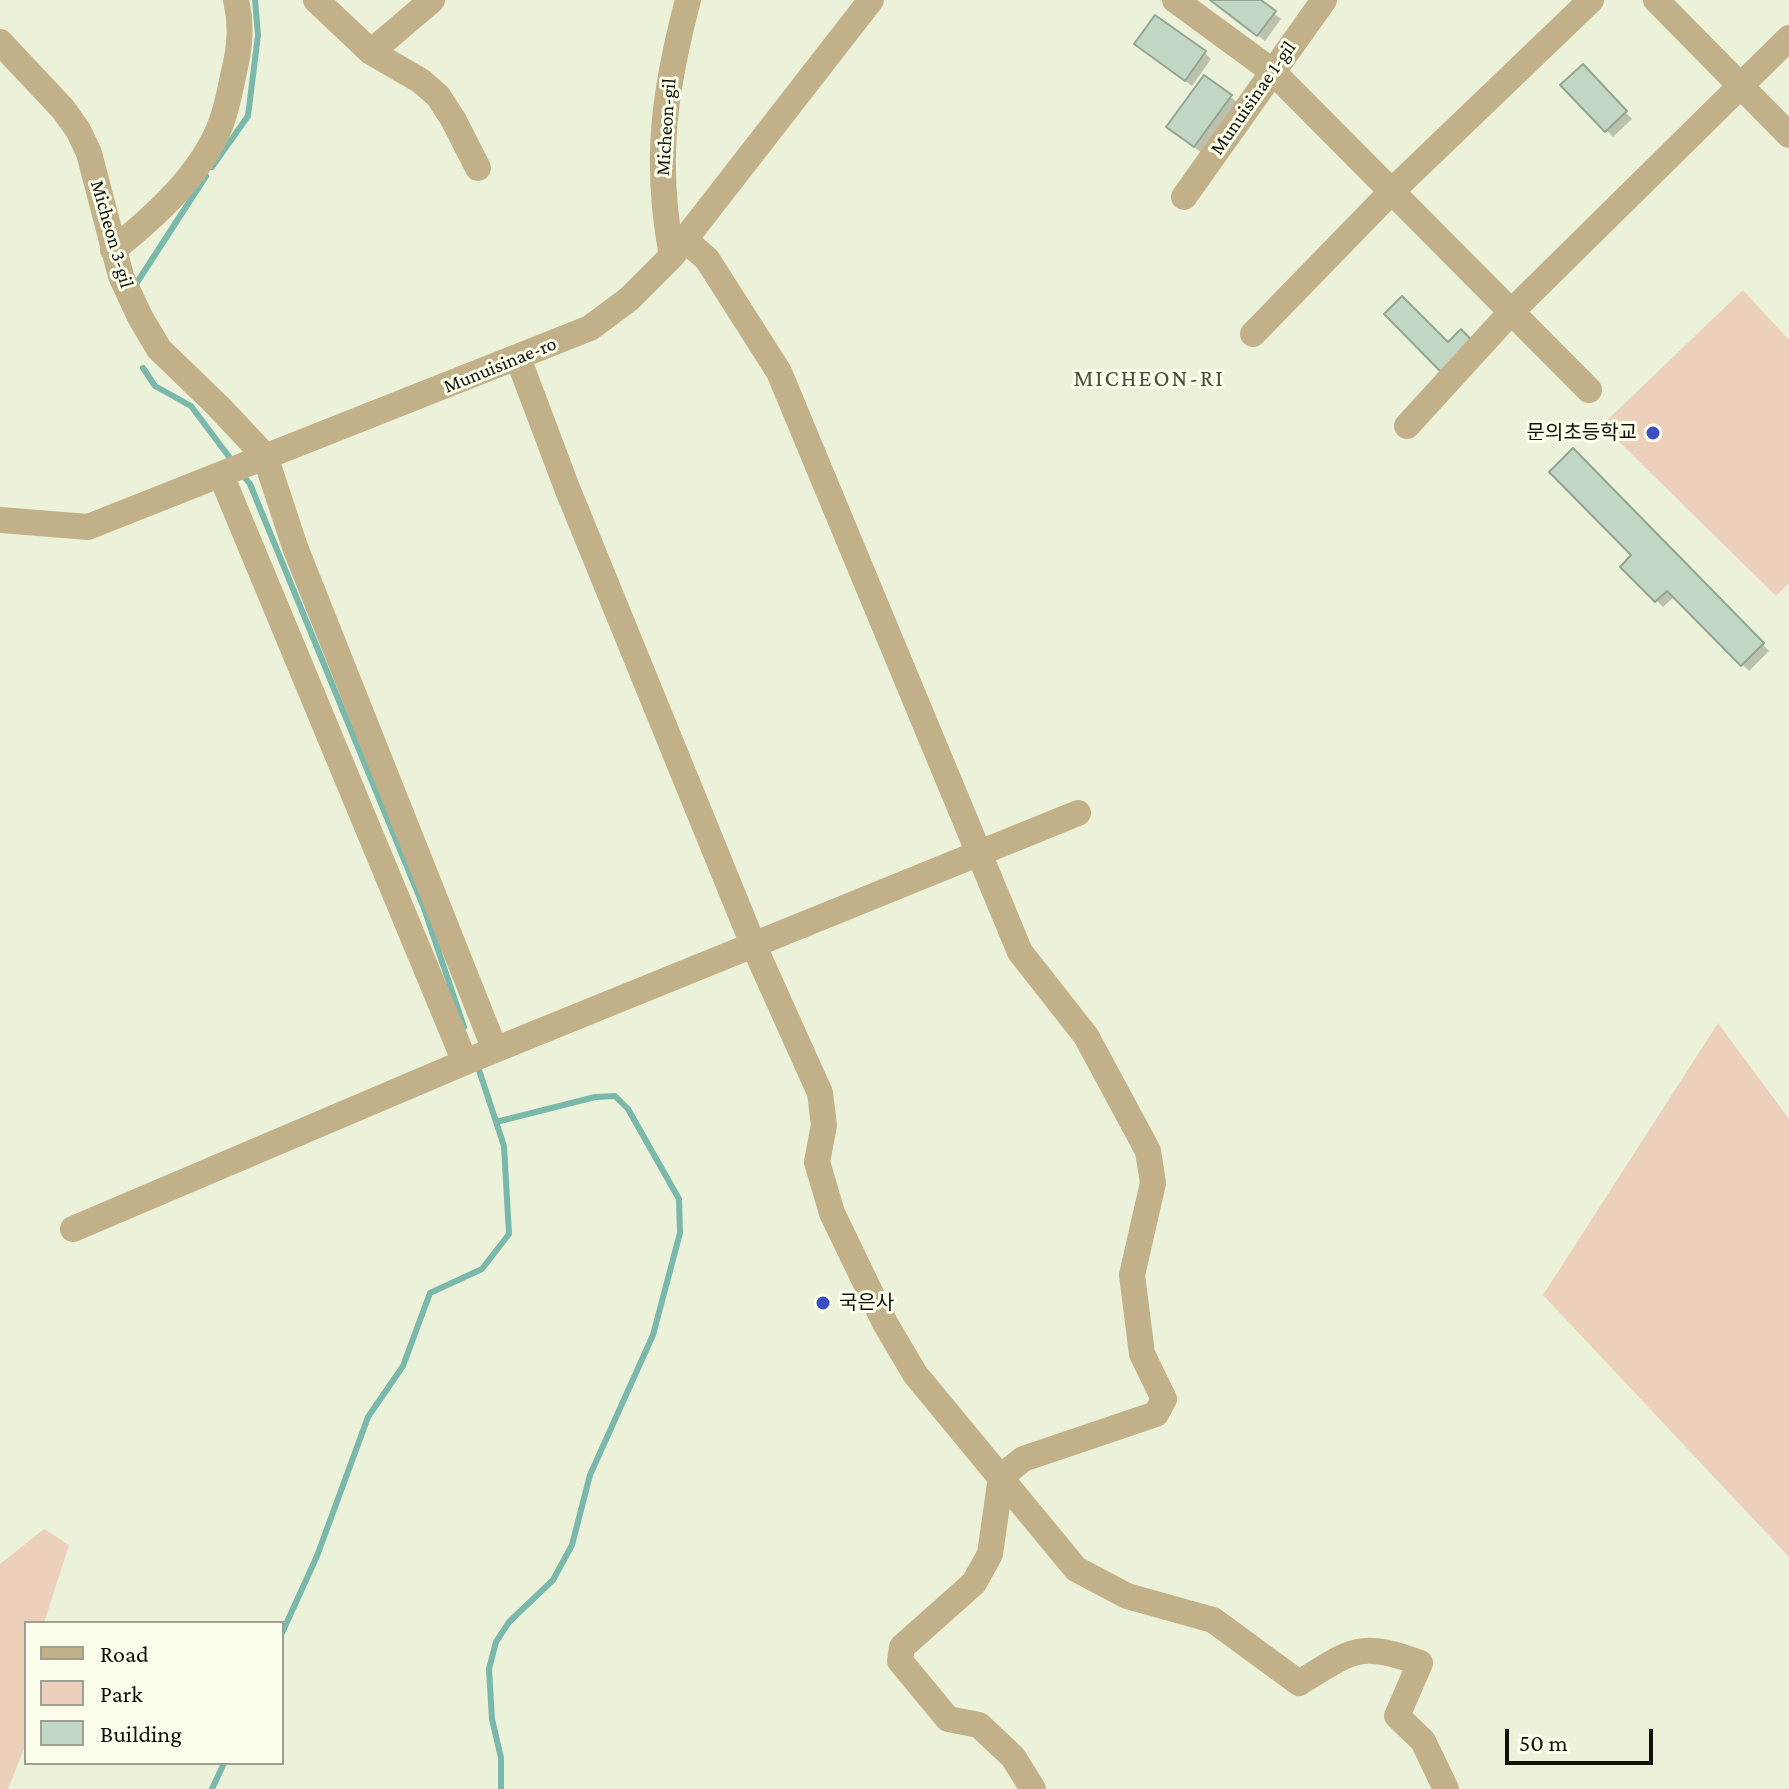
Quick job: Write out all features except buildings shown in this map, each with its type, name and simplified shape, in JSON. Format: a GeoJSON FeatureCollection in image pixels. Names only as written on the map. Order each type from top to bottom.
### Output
{"type":"FeatureCollection","features":[{"type":"Feature","properties":{"kind":"street"},"geometry":{"type":"LineString","coordinates":[[113,250],[181,187],[220,127],[238,55],[241,21],[236,0]]}},
{"type":"Feature","properties":{"kind":"street"},"geometry":{"type":"LineString","coordinates":[[316,0],[371,52],[421,81],[438,96],[478,168]]}},
{"type":"Feature","properties":{"kind":"street"},"geometry":{"type":"LineString","coordinates":[[371,52],[432,0]]}},
{"type":"Feature","properties":{"kind":"street","name":"Micheon-gil"},"geometry":{"type":"LineString","coordinates":[[678,248],[661,178],[662,128],[671,63],[688,0]]}},
{"type":"Feature","properties":{"kind":"street","name":"Munuisinae-ro"},"geometry":{"type":"LineString","coordinates":[[0,520],[88,527],[590,328],[629,299],[678,248],[871,0]]}},
{"type":"Feature","properties":{"kind":"street"},"geometry":{"type":"LineString","coordinates":[[1175,0],[1272,71],[1589,390]]}},
{"type":"Feature","properties":{"kind":"street","name":"Munuisinae 1-gil"},"geometry":{"type":"LineString","coordinates":[[1184,197],[1324,0]]}},
{"type":"Feature","properties":{"kind":"street"},"geometry":{"type":"LineString","coordinates":[[1253,334],[1393,190],[1591,0]]}},
{"type":"Feature","properties":{"kind":"street"},"geometry":{"type":"LineString","coordinates":[[1656,0],[1789,135]]}},
{"type":"Feature","properties":{"kind":"street"},"geometry":{"type":"LineString","coordinates":[[1407,426],[1512,311],[1789,38]]}},
{"type":"Feature","properties":{"kind":"street","name":"Micheon 3-gil"},"geometry":{"type":"LineString","coordinates":[[0,42],[63,109],[78,130],[89,153],[113,250],[140,317],[159,349],[218,406],[242,467]]}},
{"type":"Feature","properties":{"kind":"street"},"geometry":{"type":"LineString","coordinates":[[678,248],[707,259],[779,372],[1020,952],[1086,1036],[1148,1151],[1153,1183],[1132,1275],[1142,1354],[1164,1399],[1156,1414],[1023,1459],[1001,1477],[990,1554],[974,1583],[902,1647],[900,1661],[948,1719],[979,1725],[1013,1757],[1033,1789]]}},
{"type":"Feature","properties":{"kind":"street"},"geometry":{"type":"LineString","coordinates":[[518,358],[567,488],[753,944],[820,1093],[824,1125],[817,1162],[832,1213],[885,1323],[915,1374],[1076,1569],[1127,1596],[1213,1620],[1299,1683],[1351,1651],[1386,1651],[1420,1663],[1397,1716],[1423,1741],[1446,1789]]}},
{"type":"Feature","properties":{"kind":"street"},"geometry":{"type":"LineString","coordinates":[[242,467],[295,547],[479,1056]]}},
{"type":"Feature","properties":{"kind":"street"},"geometry":{"type":"LineString","coordinates":[[242,467],[479,1056]]}},
{"type":"Feature","properties":{"kind":"street"},"geometry":{"type":"LineString","coordinates":[[73,1229],[479,1056],[1078,813]]}},
{"type":"Feature","properties":{"kind":"green space"},"geometry":{"type":"Polygon","coordinates":[[[1743,290],[1789,340],[1789,583],[1776,596],[1602,425],[1743,290]]]}},
{"type":"Feature","properties":{"kind":"green space"},"geometry":{"type":"Polygon","coordinates":[[[1718,1023],[1789,1119],[1789,1557],[1543,1295],[1718,1023]]]}},
{"type":"Feature","properties":{"kind":"green space"},"geometry":{"type":"Polygon","coordinates":[[[44,1529],[69,1545],[45,1621],[24,1621],[24,1749],[8,1789],[0,1789],[0,1564],[44,1529]]]}},
{"type":"Feature","properties":{"kind":"waterway"},"geometry":{"type":"LineString","coordinates":[[212,167],[248,116],[258,35],[255,0]]}},
{"type":"Feature","properties":{"kind":"waterway"},"geometry":{"type":"LineString","coordinates":[[136,284],[206,176]]}},
{"type":"Feature","properties":{"kind":"waterway"},"geometry":{"type":"LineString","coordinates":[[143,368],[155,386],[191,406],[233,462]]}},
{"type":"Feature","properties":{"kind":"waterway"},"geometry":{"type":"LineString","coordinates":[[242,474],[250,484],[424,908],[464,1027]]}},
{"type":"Feature","properties":{"kind":"waterway"},"geometry":{"type":"LineString","coordinates":[[284,1629],[317,1556],[368,1417],[403,1366],[430,1293],[482,1269],[509,1234],[504,1146],[477,1064]]}},
{"type":"Feature","properties":{"kind":"waterway"},"geometry":{"type":"LineString","coordinates":[[496,1122],[595,1097],[615,1096],[628,1109],[679,1199],[680,1233],[653,1335],[590,1475],[572,1545],[553,1580],[509,1622],[496,1642],[489,1669],[492,1719],[501,1758],[501,1789]]}},
{"type":"Feature","properties":{"kind":"waterway"},"geometry":{"type":"LineString","coordinates":[[212,1789],[223,1765]]}},
{"type":"Feature","properties":{"kind":"place","name":"문의초등학교"},"geometry":{"type":"Point","coordinates":[1653,433]}},
{"type":"Feature","properties":{"kind":"place","name":"국은사"},"geometry":{"type":"Point","coordinates":[823,1303]}},
{"type":"Feature","properties":{"kind":"district","name":"MICHEON-RI"},"geometry":{"type":"Point","coordinates":[1149,379]}}]}
